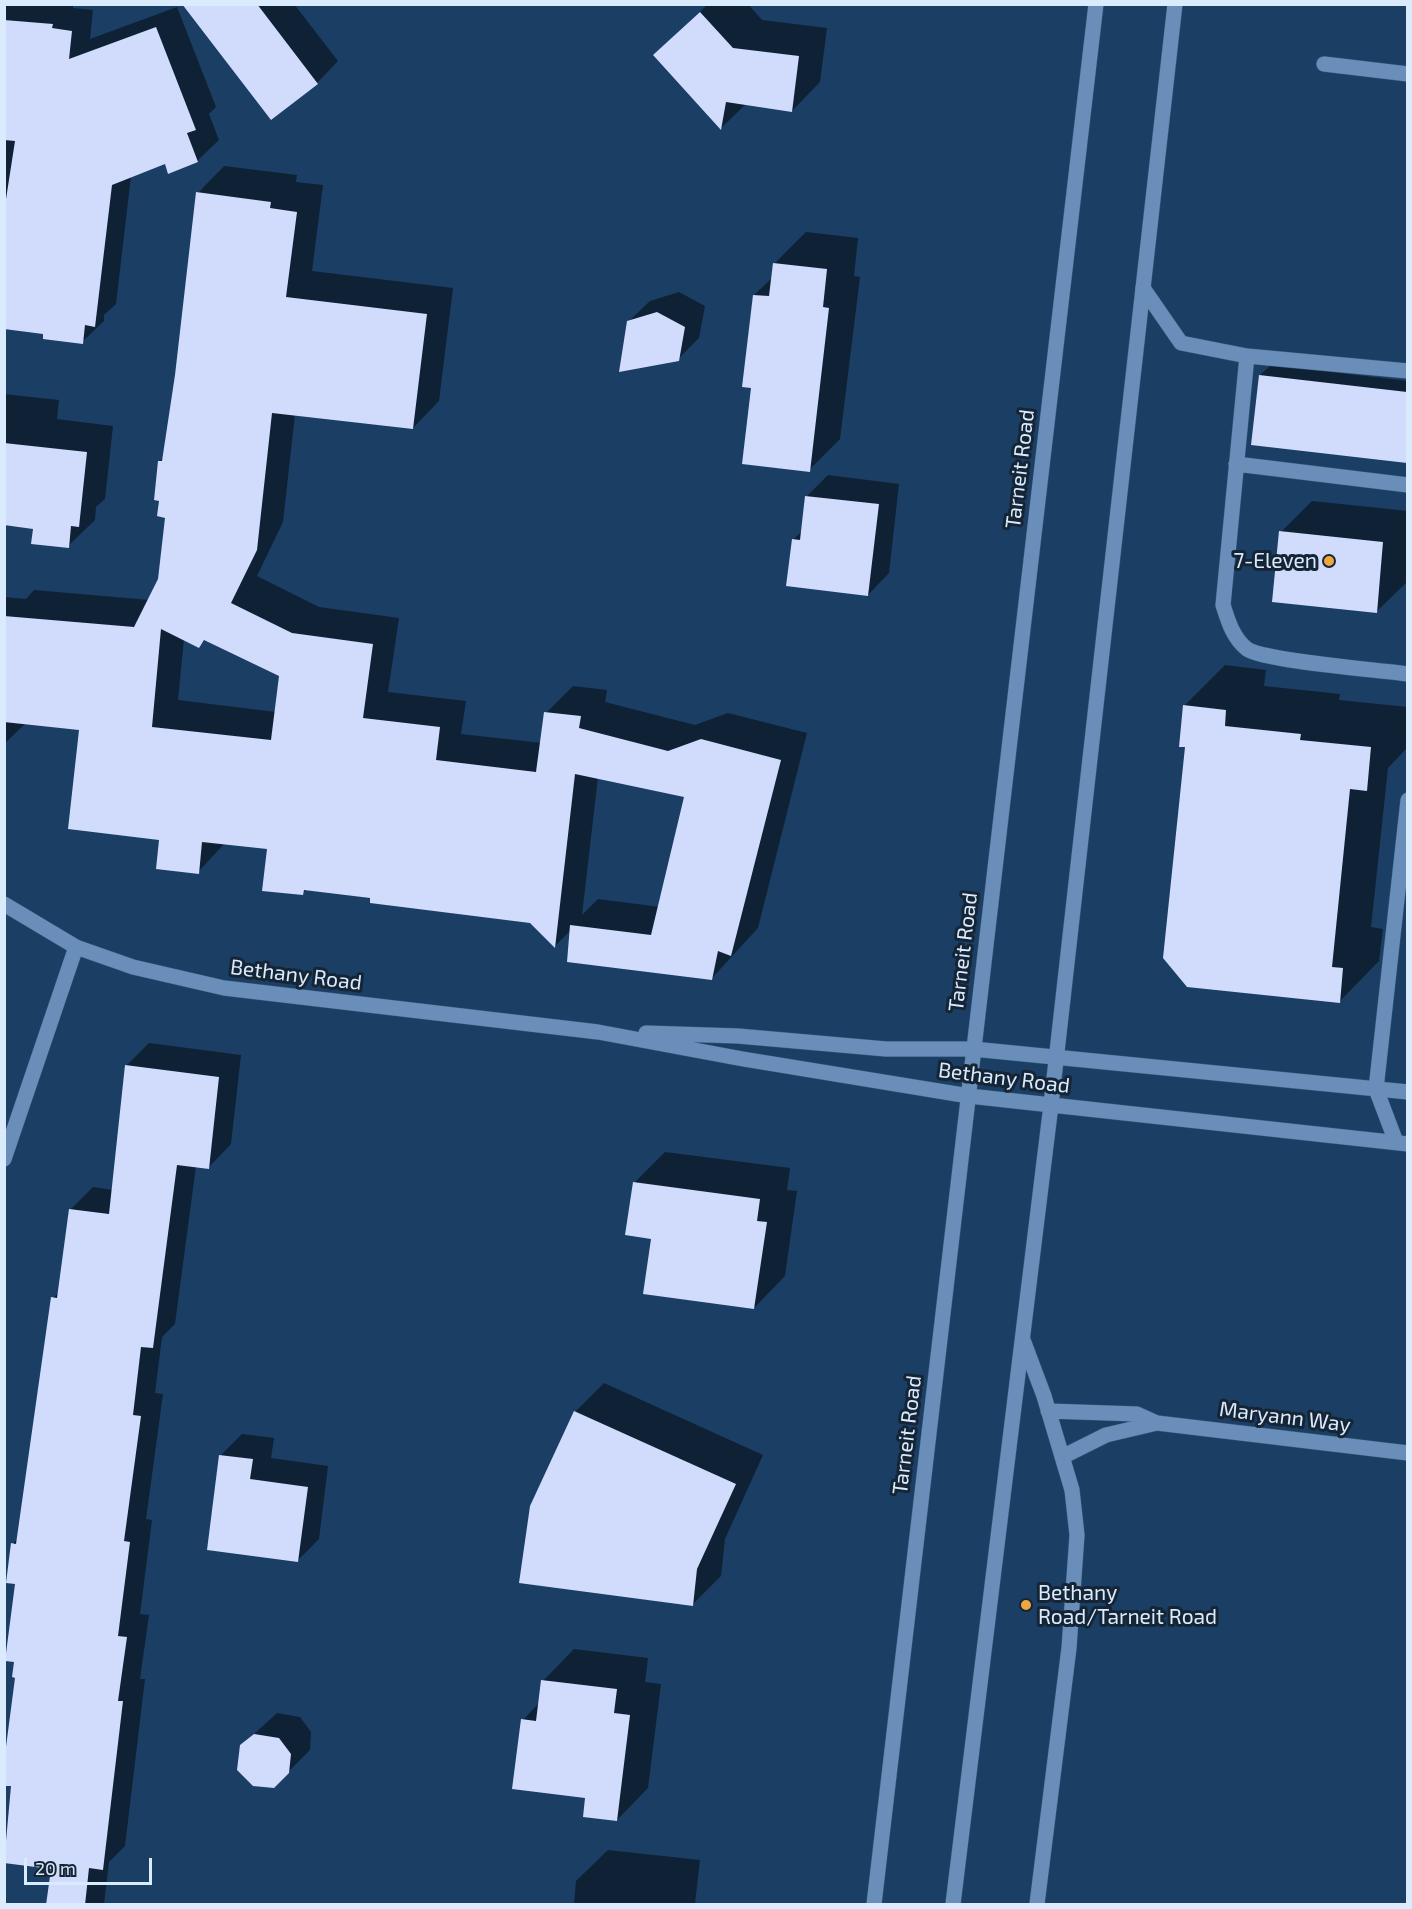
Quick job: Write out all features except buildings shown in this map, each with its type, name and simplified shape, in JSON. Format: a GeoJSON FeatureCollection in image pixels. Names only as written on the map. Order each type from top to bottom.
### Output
{"type":"FeatureCollection","features":[{"type":"Feature","properties":{"kind":"main road","name":"Tarneit Road"},"geometry":{"type":"LineString","coordinates":[[874,1905],[1096,4]]}},
{"type":"Feature","properties":{"kind":"main road"},"geometry":{"type":"LineString","coordinates":[[953,1905],[1051,1105],[1175,4]]}},
{"type":"Feature","properties":{"kind":"main road"},"geometry":{"type":"LineString","coordinates":[[1324,64],[1407,74]]}},
{"type":"Feature","properties":{"kind":"main road"},"geometry":{"type":"LineString","coordinates":[[1143,288],[1181,343],[1247,356],[1407,370]]}},
{"type":"Feature","properties":{"kind":"main road"},"geometry":{"type":"LineString","coordinates":[[1247,356],[1223,605],[1231,629],[1248,650],[1273,657],[1407,674]]}},
{"type":"Feature","properties":{"kind":"main road"},"geometry":{"type":"LineString","coordinates":[[1236,464],[1407,484]]}},
{"type":"Feature","properties":{"kind":"main road"},"geometry":{"type":"LineString","coordinates":[[1402,1143],[1376,1089],[1407,800]]}},
{"type":"Feature","properties":{"kind":"main road","name":"Bethany Road"},"geometry":{"type":"LineString","coordinates":[[4,904],[76,947],[133,967],[224,988],[598,1032],[765,1063],[969,1096],[1402,1143]]}},
{"type":"Feature","properties":{"kind":"main road"},"geometry":{"type":"LineString","coordinates":[[4,1159],[76,947]]}},
{"type":"Feature","properties":{"kind":"main road","name":"Bethany Road"},"geometry":{"type":"LineString","coordinates":[[598,1032],[738,1036],[886,1049],[973,1049],[1407,1092]]}},
{"type":"Feature","properties":{"kind":"main road"},"geometry":{"type":"LineString","coordinates":[[1023,1341],[1048,1411],[1072,1490],[1077,1535],[1069,1648],[1037,1905]]}},
{"type":"Feature","properties":{"kind":"main road","name":"Maryann Way"},"geometry":{"type":"LineString","coordinates":[[1048,1411],[1137,1414],[1157,1423],[1407,1453]]}},
{"type":"Feature","properties":{"kind":"main road","name":"Maryann Way"},"geometry":{"type":"LineString","coordinates":[[1062,1457],[1106,1435],[1157,1423]]}},
{"type":"Feature","properties":{"kind":"place","name":"7-Eleven"},"geometry":{"type":"Point","coordinates":[1329,561]}},
{"type":"Feature","properties":{"kind":"place","name":"Bethany Road/Tarneit Road"},"geometry":{"type":"Point","coordinates":[1026,1605]}}]}
